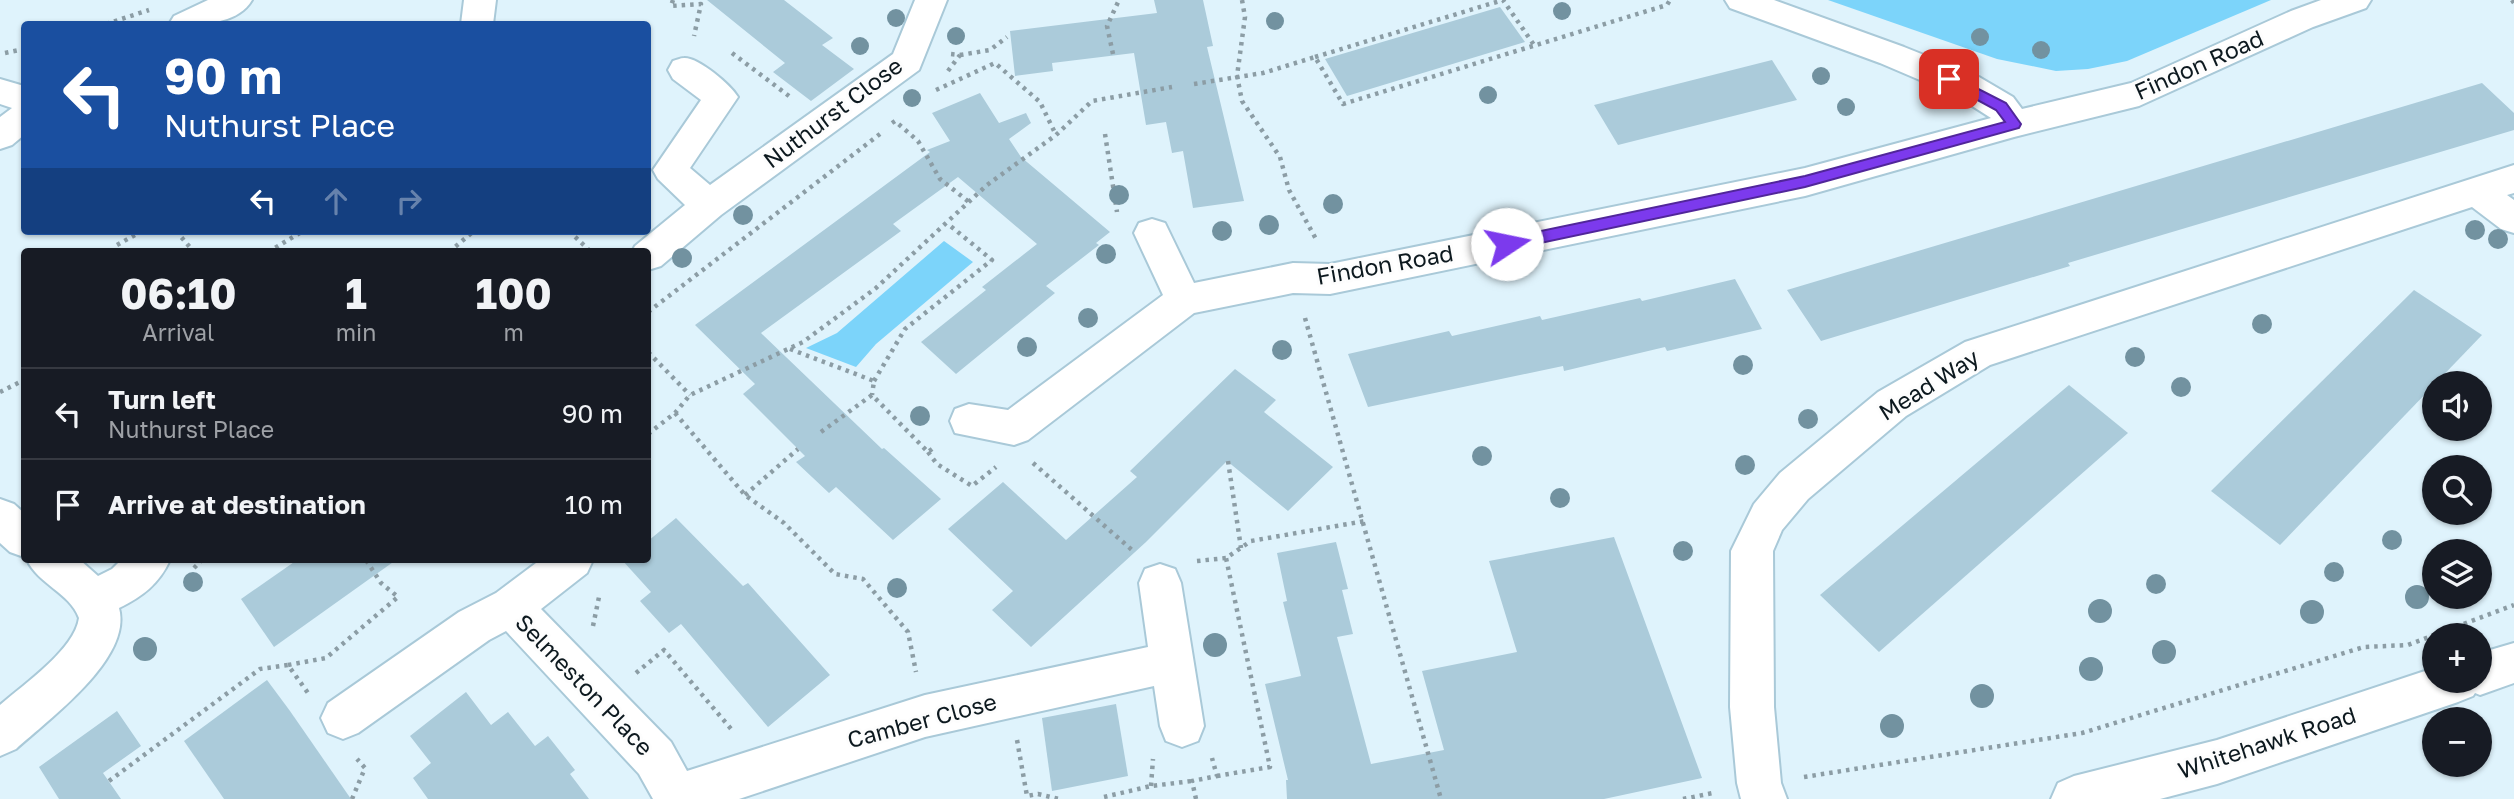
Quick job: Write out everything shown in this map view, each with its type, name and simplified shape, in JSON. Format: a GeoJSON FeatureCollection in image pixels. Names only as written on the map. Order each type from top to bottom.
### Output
{"type":"FeatureCollection","features":[{"type":"Feature","properties":{"kind":"street"},"geometry":{"type":"LineString","coordinates":[[191,21],[236,0]]}},
{"type":"Feature","properties":{"kind":"street"},"geometry":{"type":"LineString","coordinates":[[477,21],[480,0]]}},
{"type":"Feature","properties":{"kind":"street","name":"Nuthurst Close"},"geometry":{"type":"LineString","coordinates":[[651,253],[709,205],[907,61],[931,0]]}},
{"type":"Feature","properties":{"kind":"street"},"geometry":{"type":"LineString","coordinates":[[1741,0],[1892,55],[1967,86],[2001,106],[2014,124]]}},
{"type":"Feature","properties":{"kind":"street","name":"Findon Road"},"geometry":{"type":"LineString","coordinates":[[969,421],[1014,428],[1184,300],[1293,278],[1330,279],[1805,182],[2014,124],[2139,94],[2302,19],[2354,0]]}},
{"type":"Feature","properties":{"kind":"street"},"geometry":{"type":"LineString","coordinates":[[689,57],[740,84],[670,170],[709,205]]}},
{"type":"Feature","properties":{"kind":"street"},"geometry":{"type":"LineString","coordinates":[[0,91],[21,98]]}},
{"type":"Feature","properties":{"kind":"street"},"geometry":{"type":"LineString","coordinates":[[0,136],[21,119]]}},
{"type":"Feature","properties":{"kind":"street","name":"Mead Way"},"geometry":{"type":"LineString","coordinates":[[1762,791],[1752,707],[1752,551],[1758,534],[1780,500],[1892,404],[1978,353],[2514,178]]}},
{"type":"Feature","properties":{"kind":"street"},"geometry":{"type":"LineString","coordinates":[[2475,190],[2514,219]]}},
{"type":"Feature","properties":{"kind":"street"},"geometry":{"type":"LineString","coordinates":[[1152,233],[1184,300]]}},
{"type":"Feature","properties":{"kind":"street"},"geometry":{"type":"LineString","coordinates":[[0,517],[21,536]]}},
{"type":"Feature","properties":{"kind":"street"},"geometry":{"type":"LineString","coordinates":[[0,734],[34,706],[86,654],[99,627],[100,613],[95,598],[52,563]]}},
{"type":"Feature","properties":{"kind":"street"},"geometry":{"type":"LineString","coordinates":[[95,598],[127,583],[146,563]]}},
{"type":"Feature","properties":{"kind":"street","name":"Selmeston Place"},"geometry":{"type":"LineString","coordinates":[[343,718],[474,626],[511,607],[568,563]]}},
{"type":"Feature","properties":{"kind":"street"},"geometry":{"type":"LineString","coordinates":[[1174,573],[1172,662],[1182,726]]}},
{"type":"Feature","properties":{"kind":"street","name":"Selmeston Place"},"geometry":{"type":"LineString","coordinates":[[511,607],[655,758],[678,798]]}},
{"type":"Feature","properties":{"kind":"street","name":"Camber Close"},"geometry":{"type":"LineString","coordinates":[[678,798],[925,716],[1172,662]]}},
{"type":"Feature","properties":{"kind":"street"},"geometry":{"type":"LineString","coordinates":[[2492,670],[2514,663]]}},
{"type":"Feature","properties":{"kind":"street","name":"Whitehawk Road"},"geometry":{"type":"LineString","coordinates":[[2074,799],[2217,762],[2422,693]]}},
{"type":"Feature","properties":{"kind":"path"},"geometry":{"type":"LineString","coordinates":[[673,0],[671,6],[701,4],[689,57]]}},
{"type":"Feature","properties":{"kind":"path"},"geometry":{"type":"LineString","coordinates":[[1113,54],[1107,26],[1119,0]]}},
{"type":"Feature","properties":{"kind":"path"},"geometry":{"type":"LineString","coordinates":[[1242,0],[1245,17],[1237,76],[1242,102],[1280,157],[1289,190],[1312,230],[1330,279]]}},
{"type":"Feature","properties":{"kind":"path"},"geometry":{"type":"LineString","coordinates":[[1194,84],[1263,74],[1503,0],[1534,45]]}},
{"type":"Feature","properties":{"kind":"path"},"geometry":{"type":"LineString","coordinates":[[1315,57],[1343,104],[1667,5],[1670,0]]}},
{"type":"Feature","properties":{"kind":"path"},"geometry":{"type":"LineString","coordinates":[[115,21],[154,8]]}},
{"type":"Feature","properties":{"kind":"path"},"geometry":{"type":"LineString","coordinates":[[911,52],[960,55],[990,50],[1007,37]]}},
{"type":"Feature","properties":{"kind":"path"},"geometry":{"type":"LineString","coordinates":[[0,55],[21,50]]}},
{"type":"Feature","properties":{"kind":"path"},"geometry":{"type":"LineString","coordinates":[[725,52],[735,54],[740,84]]}},
{"type":"Feature","properties":{"kind":"path"},"geometry":{"type":"LineString","coordinates":[[947,73],[960,55]]}},
{"type":"Feature","properties":{"kind":"path"},"geometry":{"type":"LineString","coordinates":[[941,82],[934,91],[995,63],[1040,102],[1056,135]]}},
{"type":"Feature","properties":{"kind":"path"},"geometry":{"type":"LineString","coordinates":[[651,432],[675,413],[690,395],[803,342],[876,288],[987,185],[1056,135],[1091,100],[1172,87]]}},
{"type":"Feature","properties":{"kind":"path"},"geometry":{"type":"LineString","coordinates":[[895,121],[918,141],[940,179],[969,202]]}},
{"type":"Feature","properties":{"kind":"path"},"geometry":{"type":"LineString","coordinates":[[1105,134],[1115,211],[1152,233]]}},
{"type":"Feature","properties":{"kind":"path"},"geometry":{"type":"LineString","coordinates":[[651,310],[874,139]]}},
{"type":"Feature","properties":{"kind":"path"},"geometry":{"type":"LineString","coordinates":[[821,432],[872,395],[874,381],[905,329],[992,260],[948,223]]}},
{"type":"Feature","properties":{"kind":"path"},"geometry":{"type":"LineString","coordinates":[[117,245],[135,235]]}},
{"type":"Feature","properties":{"kind":"path"},"geometry":{"type":"LineString","coordinates":[[275,248],[296,235]]}},
{"type":"Feature","properties":{"kind":"path"},"geometry":{"type":"LineString","coordinates":[[454,248],[469,235]]}},
{"type":"Feature","properties":{"kind":"path"},"geometry":{"type":"LineString","coordinates":[[573,235],[586,248]]}},
{"type":"Feature","properties":{"kind":"path"},"geometry":{"type":"LineString","coordinates":[[790,348],[874,381]]}},
{"type":"Feature","properties":{"kind":"path"},"geometry":{"type":"LineString","coordinates":[[651,355],[690,395]]}},
{"type":"Feature","properties":{"kind":"path"},"geometry":{"type":"LineString","coordinates":[[1318,361],[1441,799]]}},
{"type":"Feature","properties":{"kind":"path"},"geometry":{"type":"LineString","coordinates":[[0,392],[21,382]]}},
{"type":"Feature","properties":{"kind":"path"},"geometry":{"type":"LineString","coordinates":[[872,395],[937,464],[972,486],[999,464]]}},
{"type":"Feature","properties":{"kind":"path"},"geometry":{"type":"LineString","coordinates":[[675,413],[745,495],[784,523],[835,574],[863,579],[908,632],[912,655]]}},
{"type":"Feature","properties":{"kind":"path"},"geometry":{"type":"LineString","coordinates":[[928,452],[969,421]]}},
{"type":"Feature","properties":{"kind":"path"},"geometry":{"type":"LineString","coordinates":[[745,495],[799,449]]}},
{"type":"Feature","properties":{"kind":"path"},"geometry":{"type":"LineString","coordinates":[[1028,459],[1133,551]]}},
{"type":"Feature","properties":{"kind":"path"},"geometry":{"type":"LineString","coordinates":[[1228,461],[1241,548]]}},
{"type":"Feature","properties":{"kind":"path"},"geometry":{"type":"LineString","coordinates":[[1174,573],[1226,558],[1251,541],[1365,521]]}},
{"type":"Feature","properties":{"kind":"path"},"geometry":{"type":"LineString","coordinates":[[1217,776],[1270,767],[1226,558]]}},
{"type":"Feature","properties":{"kind":"path"},"geometry":{"type":"LineString","coordinates":[[109,781],[260,669],[326,658],[398,597],[381,583],[368,563]]}},
{"type":"Feature","properties":{"kind":"path"},"geometry":{"type":"LineString","coordinates":[[560,658],[592,629],[601,589]]}},
{"type":"Feature","properties":{"kind":"path"},"geometry":{"type":"LineString","coordinates":[[1683,799],[1762,791],[2082,733],[2364,647],[2408,645],[2514,605]]}},
{"type":"Feature","properties":{"kind":"path"},"geometry":{"type":"LineString","coordinates":[[602,700],[664,650],[748,747],[754,771]]}},
{"type":"Feature","properties":{"kind":"path"},"geometry":{"type":"LineString","coordinates":[[288,665],[330,725],[343,718]]}},
{"type":"Feature","properties":{"kind":"path"},"geometry":{"type":"LineString","coordinates":[[1011,698],[1027,796],[1038,794],[1059,799]]}},
{"type":"Feature","properties":{"kind":"path"},"geometry":{"type":"LineString","coordinates":[[1104,797],[1151,786],[1192,781]]}},
{"type":"Feature","properties":{"kind":"shaded area"},"geometry":{"type":"Polygon","coordinates":[[[1828,0],[2271,0],[2127,61],[2088,69],[2056,71],[1997,59],[1828,0]]]}},
{"type":"Feature","properties":{"kind":"shaded area"},"geometry":{"type":"Polygon","coordinates":[[[944,241],[973,262],[876,344],[856,367],[806,348],[837,333],[944,241]]]}},
{"type":"Feature","properties":{"kind":"building"},"geometry":{"type":"Polygon","coordinates":[[[707,0],[784,0],[833,38],[822,45],[854,69],[811,101],[773,72],[785,63],[707,0]]]}},
{"type":"Feature","properties":{"kind":"building"},"geometry":{"type":"Polygon","coordinates":[[[1154,0],[1203,0],[1213,46],[1207,47],[1244,201],[1193,208],[1183,151],[1172,153],[1166,122],[1146,125],[1134,53],[1052,63],[1053,71],[1015,76],[1010,31],[1157,13],[1154,0]]]}},
{"type":"Feature","properties":{"kind":"building"},"geometry":{"type":"Polygon","coordinates":[[[1500,7],[1525,42],[1347,96],[1325,59],[1500,7]]]}},
{"type":"Feature","properties":{"kind":"building"},"geometry":{"type":"Polygon","coordinates":[[[1772,60],[1797,100],[1618,145],[1594,105],[1772,60]]]}},
{"type":"Feature","properties":{"kind":"building"},"geometry":{"type":"Polygon","coordinates":[[[2482,83],[2514,113],[2514,130],[2068,263],[2070,266],[1821,341],[1787,290],[2482,83]]]}},
{"type":"Feature","properties":{"kind":"building"},"geometry":{"type":"Polygon","coordinates":[[[980,93],[999,123],[1026,113],[1031,123],[1009,139],[1021,157],[1110,232],[1096,243],[1099,245],[1046,286],[1055,293],[956,374],[921,342],[986,290],[982,287],[1037,244],[958,177],[893,224],[901,231],[761,333],[882,449],[941,499],[893,540],[836,487],[829,493],[796,462],[805,456],[743,394],[755,384],[695,325],[930,152],[927,150],[950,141],[932,113],[980,93]]]}},
{"type":"Feature","properties":{"kind":"building"},"geometry":{"type":"Polygon","coordinates":[[[1735,279],[1762,329],[1667,351],[1665,347],[1564,371],[1563,366],[1368,407],[1348,354],[1449,331],[1452,336],[1540,316],[1542,320],[1640,298],[1642,301],[1735,279]]]}},
{"type":"Feature","properties":{"kind":"building"},"geometry":{"type":"Polygon","coordinates":[[[2414,290],[2482,335],[2447,371],[2422,371],[2422,397],[2280,545],[2211,491],[2414,290]]]}},
{"type":"Feature","properties":{"kind":"building"},"geometry":{"type":"Polygon","coordinates":[[[1235,369],[1276,400],[1264,412],[1333,467],[1288,511],[1227,461],[1146,542],[1031,647],[992,610],[1013,591],[948,529],[1003,482],[1066,540],[1137,477],[1130,471],[1235,369]]]}},
{"type":"Feature","properties":{"kind":"building"},"geometry":{"type":"Polygon","coordinates":[[[2069,385],[2128,433],[1879,652],[1820,595],[2069,385]]]}},
{"type":"Feature","properties":{"kind":"building"},"geometry":{"type":"Polygon","coordinates":[[[676,518],[743,586],[748,583],[830,675],[768,727],[681,624],[669,633],[640,601],[651,592],[625,563],[651,563],[651,539],[676,518]]]}},
{"type":"Feature","properties":{"kind":"building"},"geometry":{"type":"Polygon","coordinates":[[[1614,537],[1702,778],[1604,799],[1287,799],[1288,780],[1265,684],[1301,676],[1283,602],[1287,601],[1277,553],[1336,542],[1348,589],[1342,590],[1353,634],[1337,637],[1371,764],[1444,750],[1422,671],[1517,652],[1489,561],[1614,537]]]}},
{"type":"Feature","properties":{"kind":"building"},"geometry":{"type":"Polygon","coordinates":[[[293,563],[392,563],[274,647],[241,599],[293,563]]]}},
{"type":"Feature","properties":{"kind":"building"},"geometry":{"type":"Polygon","coordinates":[[[267,680],[351,799],[224,799],[184,741],[267,680]]]}},
{"type":"Feature","properties":{"kind":"building"},"geometry":{"type":"Polygon","coordinates":[[[466,692],[491,725],[508,712],[535,746],[548,736],[575,770],[570,774],[589,799],[428,799],[413,778],[431,763],[410,736],[466,692]]]}},
{"type":"Feature","properties":{"kind":"building"},"geometry":{"type":"Polygon","coordinates":[[[1116,704],[1128,776],[1052,791],[1042,718],[1116,704]]]}},
{"type":"Feature","properties":{"kind":"building"},"geometry":{"type":"Polygon","coordinates":[[[117,711],[141,746],[103,773],[121,799],[59,799],[39,767],[117,711]]]}},
{"type":"Feature","properties":{"kind":"route"},"geometry":{"type":"LineString","coordinates":[[1507,244],[1805,182],[2014,124],[2001,106],[1949,79]]}}]}
